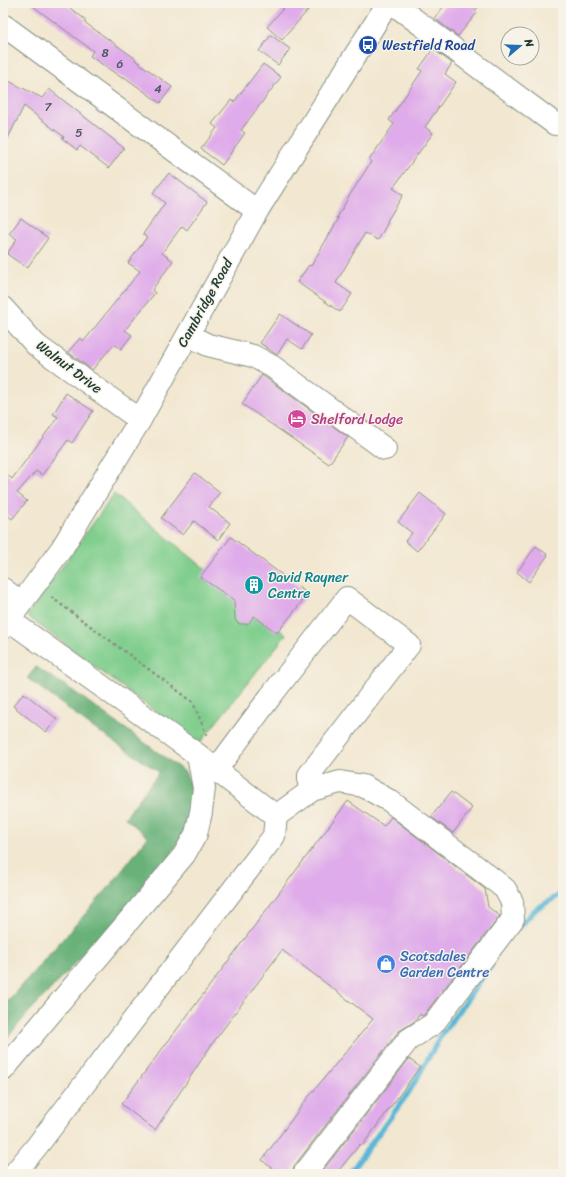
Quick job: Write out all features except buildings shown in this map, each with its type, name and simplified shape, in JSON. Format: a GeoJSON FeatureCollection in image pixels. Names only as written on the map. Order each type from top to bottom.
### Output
{"type":"FeatureCollection","features":[{"type":"Feature","properties":{"kind":"main road","name":"Cambridge Road"},"geometry":{"type":"LineString","coordinates":[[11,617],[62,548],[140,420],[257,210],[388,3]]}},
{"type":"Feature","properties":{"kind":"main road"},"geometry":{"type":"LineString","coordinates":[[392,3],[555,124]]}},
{"type":"Feature","properties":{"kind":"main road"},"geometry":{"type":"LineString","coordinates":[[3,25],[257,210]]}},
{"type":"Feature","properties":{"kind":"main road","name":"Walnut Drive"},"geometry":{"type":"LineString","coordinates":[[3,308],[36,345],[140,420]]}},
{"type":"Feature","properties":{"kind":"main road"},"geometry":{"type":"LineString","coordinates":[[188,335],[208,345],[253,356],[262,360],[274,367],[385,449]]}},
{"type":"Feature","properties":{"kind":"main road"},"geometry":{"type":"LineString","coordinates":[[3,589],[11,617],[198,756],[221,763],[276,816]]}},
{"type":"Feature","properties":{"kind":"main road"},"geometry":{"type":"LineString","coordinates":[[221,763],[270,696],[347,598],[409,645],[309,775],[308,784],[312,790]]}},
{"type":"Feature","properties":{"kind":"main road"},"geometry":{"type":"LineString","coordinates":[[3,1070],[184,855],[196,834],[201,812],[204,788],[198,756]]}},
{"type":"Feature","properties":{"kind":"main road"},"geometry":{"type":"LineString","coordinates":[[14,1174],[274,836],[276,816],[312,790],[340,782],[363,786],[390,801],[495,880],[505,889],[512,902],[512,919],[433,1024],[408,1040],[304,1174]]}},
{"type":"Feature","properties":{"kind":"path"},"geometry":{"type":"LineString","coordinates":[[34,585],[193,702],[210,744],[221,763]]}},
{"type":"Feature","properties":{"kind":"green space"},"geometry":{"type":"Polygon","coordinates":[[[114,494],[286,635],[199,744],[27,616],[114,494]]]}},
{"type":"Feature","properties":{"kind":"green space"},"geometry":{"type":"Polygon","coordinates":[[[36,667],[69,688],[185,772],[191,785],[195,800],[189,824],[165,865],[133,903],[29,1012],[3,1043],[3,1006],[111,885],[148,837],[125,818],[159,772],[92,727],[27,678],[36,667]]]}},
{"type":"Feature","properties":{"kind":"waterway"},"geometry":{"type":"LineString","coordinates":[[518,928],[536,909],[563,893]]}},
{"type":"Feature","properties":{"kind":"waterway"},"geometry":{"type":"LineString","coordinates":[[349,1174],[409,1092],[442,1034],[491,966]]}},
{"type":"Feature","properties":{"kind":"place","name":"Westfield Road"},"geometry":{"type":"Point","coordinates":[368,45]}},
{"type":"Feature","properties":{"kind":"place","name":"Shelford Lodge"},"geometry":{"type":"Point","coordinates":[297,419]}},
{"type":"Feature","properties":{"kind":"place","name":"David Rayner Centre"},"geometry":{"type":"Point","coordinates":[254,585]}},
{"type":"Feature","properties":{"kind":"place","name":"Scotsdales Garden Centre"},"geometry":{"type":"Point","coordinates":[386,964]}}]}
